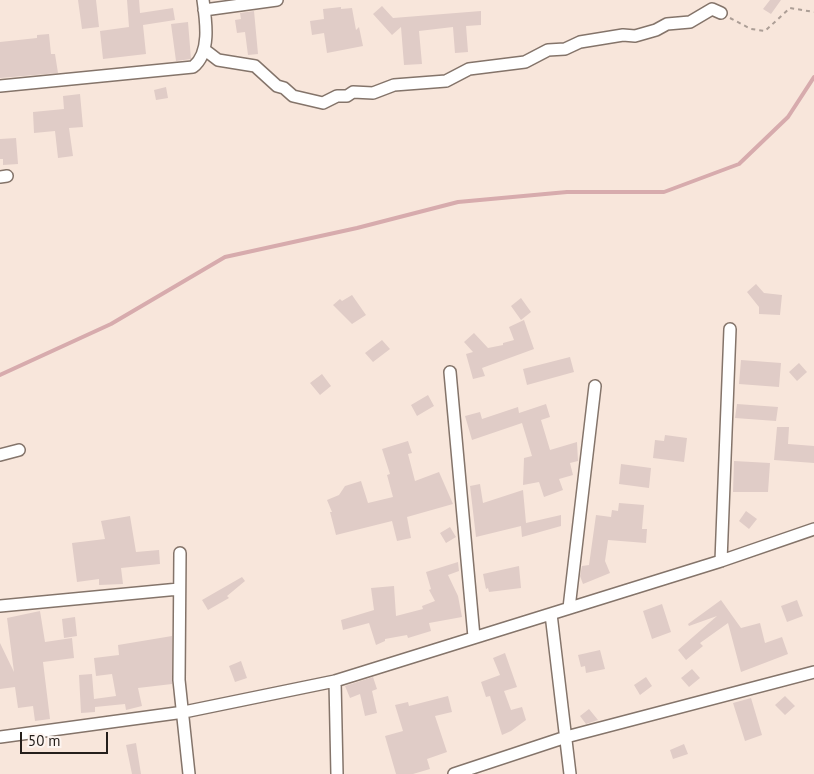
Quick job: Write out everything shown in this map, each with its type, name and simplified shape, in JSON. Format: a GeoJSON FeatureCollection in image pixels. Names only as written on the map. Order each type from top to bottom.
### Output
{"type":"FeatureCollection","features":[{"type":"Feature","properties":{"kind":"street"},"geometry":{"type":"LineString","coordinates":[[0,86],[194,68],[201,61],[205,50],[204,5],[277,0]]}},
{"type":"Feature","properties":{"kind":"street"},"geometry":{"type":"LineString","coordinates":[[205,50],[218,60],[255,66],[277,86],[284,88],[293,96],[322,103],[337,96],[347,96],[353,92],[373,93],[394,85],[446,81],[469,69],[525,62],[548,50],[565,49],[580,42],[623,35],[635,36],[656,30],[667,24],[690,22],[712,9],[721,13]]}},
{"type":"Feature","properties":{"kind":"street"},"geometry":{"type":"LineString","coordinates":[[721,561],[730,328]]}},
{"type":"Feature","properties":{"kind":"street"},"geometry":{"type":"LineString","coordinates":[[450,372],[474,637]]}},
{"type":"Feature","properties":{"kind":"street"},"geometry":{"type":"LineString","coordinates":[[569,608],[594,386]]}},
{"type":"Feature","properties":{"kind":"street"},"geometry":{"type":"LineString","coordinates":[[0,455],[19,450]]}},
{"type":"Feature","properties":{"kind":"street"},"geometry":{"type":"LineString","coordinates":[[0,737],[184,712],[335,681],[721,561],[814,529]]}},
{"type":"Feature","properties":{"kind":"street"},"geometry":{"type":"LineString","coordinates":[[180,553],[179,680],[184,712],[189,774]]}},
{"type":"Feature","properties":{"kind":"street"},"geometry":{"type":"LineString","coordinates":[[0,606],[180,589]]}},
{"type":"Feature","properties":{"kind":"street"},"geometry":{"type":"LineString","coordinates":[[552,614],[570,774]]}},
{"type":"Feature","properties":{"kind":"street"},"geometry":{"type":"LineString","coordinates":[[454,774],[566,737],[814,672]]}},
{"type":"Feature","properties":{"kind":"street"},"geometry":{"type":"LineString","coordinates":[[335,681],[337,774]]}},
{"type":"Feature","properties":{"kind":"path"},"geometry":{"type":"LineString","coordinates":[[721,13],[750,29],[765,31],[790,8],[814,12]]}},
{"type":"Feature","properties":{"kind":"building"},"geometry":{"type":"Polygon","coordinates":[[[78,0],[96,0],[99,27],[82,29],[78,0]]]}},
{"type":"Feature","properties":{"kind":"building"},"geometry":{"type":"Polygon","coordinates":[[[127,0],[139,0],[140,13],[173,8],[175,20],[143,25],[146,54],[103,59],[100,31],[129,27],[127,0]]]}},
{"type":"Feature","properties":{"kind":"building"},"geometry":{"type":"Polygon","coordinates":[[[770,0],[781,0],[771,14],[763,9],[770,0]]]}},
{"type":"Feature","properties":{"kind":"building"},"geometry":{"type":"Polygon","coordinates":[[[382,6],[393,18],[481,11],[481,25],[466,26],[468,52],[455,53],[453,27],[419,31],[422,64],[404,65],[401,27],[392,35],[373,14],[382,6]]]}},
{"type":"Feature","properties":{"kind":"building"},"geometry":{"type":"Polygon","coordinates":[[[341,7],[341,9],[352,8],[356,30],[359,27],[363,46],[327,53],[324,33],[312,35],[310,21],[324,19],[323,9],[341,7]]]}},
{"type":"Feature","properties":{"kind":"building"},"geometry":{"type":"Polygon","coordinates":[[[254,11],[258,54],[248,55],[245,32],[237,33],[235,20],[241,19],[240,13],[254,11]]]}},
{"type":"Feature","properties":{"kind":"building"},"geometry":{"type":"Polygon","coordinates":[[[188,22],[191,59],[176,61],[171,24],[188,22]]]}},
{"type":"Feature","properties":{"kind":"building"},"geometry":{"type":"Polygon","coordinates":[[[49,34],[51,54],[55,54],[58,73],[0,78],[0,42],[37,38],[37,35],[49,34]]]}},
{"type":"Feature","properties":{"kind":"building"},"geometry":{"type":"Polygon","coordinates":[[[166,87],[168,98],[156,100],[154,90],[166,87]]]}},
{"type":"Feature","properties":{"kind":"building"},"geometry":{"type":"Polygon","coordinates":[[[80,94],[83,127],[69,128],[73,156],[58,158],[55,131],[34,133],[33,112],[64,109],[63,96],[80,94]]]}},
{"type":"Feature","properties":{"kind":"building"},"geometry":{"type":"Polygon","coordinates":[[[16,138],[18,164],[3,165],[3,159],[0,159],[0,139],[16,138]]]}},
{"type":"Feature","properties":{"kind":"building"},"geometry":{"type":"Polygon","coordinates":[[[756,284],[764,293],[782,295],[780,315],[759,314],[759,307],[747,292],[756,284]]]}},
{"type":"Feature","properties":{"kind":"building"},"geometry":{"type":"Polygon","coordinates":[[[352,295],[366,315],[352,324],[333,305],[340,299],[342,301],[352,295]]]}},
{"type":"Feature","properties":{"kind":"building"},"geometry":{"type":"Polygon","coordinates":[[[521,298],[531,312],[521,320],[511,306],[521,298]]]}},
{"type":"Feature","properties":{"kind":"building"},"geometry":{"type":"Polygon","coordinates":[[[524,320],[534,349],[482,368],[485,376],[473,379],[466,354],[473,352],[464,342],[474,333],[488,348],[503,345],[503,343],[514,340],[509,327],[524,320]]]}},
{"type":"Feature","properties":{"kind":"building"},"geometry":{"type":"Polygon","coordinates":[[[382,340],[390,349],[373,362],[365,353],[382,340]]]}},
{"type":"Feature","properties":{"kind":"building"},"geometry":{"type":"Polygon","coordinates":[[[570,357],[574,372],[527,385],[523,369],[570,357]]]}},
{"type":"Feature","properties":{"kind":"building"},"geometry":{"type":"Polygon","coordinates":[[[741,360],[781,363],[779,387],[739,384],[741,360]]]}},
{"type":"Feature","properties":{"kind":"building"},"geometry":{"type":"Polygon","coordinates":[[[799,363],[807,372],[797,381],[789,372],[799,363]]]}},
{"type":"Feature","properties":{"kind":"building"},"geometry":{"type":"Polygon","coordinates":[[[322,374],[331,386],[320,395],[310,383],[322,374]]]}},
{"type":"Feature","properties":{"kind":"building"},"geometry":{"type":"Polygon","coordinates":[[[428,395],[434,406],[417,416],[411,405],[428,395]]]}},
{"type":"Feature","properties":{"kind":"building"},"geometry":{"type":"Polygon","coordinates":[[[546,404],[550,417],[541,420],[550,450],[577,442],[578,461],[570,463],[573,475],[559,479],[563,490],[544,497],[539,482],[523,485],[524,458],[532,456],[522,423],[472,440],[465,416],[480,412],[482,419],[518,407],[519,413],[546,404]]]}},
{"type":"Feature","properties":{"kind":"building"},"geometry":{"type":"Polygon","coordinates":[[[737,404],[778,407],[776,421],[735,418],[737,404]]]}},
{"type":"Feature","properties":{"kind":"building"},"geometry":{"type":"Polygon","coordinates":[[[777,427],[789,427],[788,444],[814,446],[814,463],[774,460],[777,427]]]}},
{"type":"Feature","properties":{"kind":"building"},"geometry":{"type":"Polygon","coordinates":[[[665,435],[687,438],[684,462],[653,458],[655,440],[664,441],[665,435]]]}},
{"type":"Feature","properties":{"kind":"building"},"geometry":{"type":"Polygon","coordinates":[[[408,441],[412,453],[408,454],[415,481],[439,472],[453,504],[407,517],[411,538],[397,541],[392,521],[336,535],[330,512],[332,512],[327,500],[339,495],[345,486],[361,481],[368,503],[393,497],[387,475],[390,474],[382,449],[408,441]]]}},
{"type":"Feature","properties":{"kind":"building"},"geometry":{"type":"Polygon","coordinates":[[[734,461],[770,463],[768,492],[733,492],[734,461]]]}},
{"type":"Feature","properties":{"kind":"building"},"geometry":{"type":"Polygon","coordinates":[[[621,464],[651,468],[649,488],[619,484],[621,464]]]}},
{"type":"Feature","properties":{"kind":"building"},"geometry":{"type":"Polygon","coordinates":[[[480,484],[483,503],[523,490],[526,523],[561,515],[561,526],[522,537],[521,526],[476,537],[470,486],[480,484]]]}},
{"type":"Feature","properties":{"kind":"building"},"geometry":{"type":"Polygon","coordinates":[[[619,503],[644,505],[642,529],[647,529],[646,543],[608,540],[605,561],[610,573],[583,584],[580,576],[582,566],[589,565],[596,515],[611,517],[612,510],[618,511],[619,503]]]}},
{"type":"Feature","properties":{"kind":"building"},"geometry":{"type":"Polygon","coordinates":[[[746,511],[757,519],[749,529],[739,521],[746,511]]]}},
{"type":"Feature","properties":{"kind":"building"},"geometry":{"type":"Polygon","coordinates":[[[130,516],[136,552],[159,550],[160,564],[121,568],[123,584],[99,585],[99,579],[77,582],[72,543],[105,539],[101,521],[130,516]]]}},
{"type":"Feature","properties":{"kind":"building"},"geometry":{"type":"Polygon","coordinates":[[[450,527],[456,537],[446,543],[440,533],[450,527]]]}},
{"type":"Feature","properties":{"kind":"building"},"geometry":{"type":"Polygon","coordinates":[[[458,562],[459,571],[448,575],[458,596],[462,617],[429,623],[431,631],[408,638],[407,635],[385,639],[385,641],[376,645],[369,623],[343,630],[341,620],[374,610],[371,588],[394,586],[396,616],[423,609],[422,606],[435,601],[429,590],[431,589],[426,572],[458,562]]]}},
{"type":"Feature","properties":{"kind":"building"},"geometry":{"type":"Polygon","coordinates":[[[519,566],[521,588],[489,592],[488,588],[486,589],[483,574],[519,566]]]}},
{"type":"Feature","properties":{"kind":"building"},"geometry":{"type":"Polygon","coordinates":[[[242,577],[245,581],[227,596],[229,598],[208,610],[202,600],[242,577]]]}},
{"type":"Feature","properties":{"kind":"building"},"geometry":{"type":"Polygon","coordinates":[[[721,600],[741,628],[760,623],[765,643],[782,637],[788,654],[741,672],[728,623],[700,643],[703,646],[686,660],[678,650],[717,616],[689,626],[688,624],[721,600]]]}},
{"type":"Feature","properties":{"kind":"building"},"geometry":{"type":"Polygon","coordinates":[[[797,600],[803,616],[787,622],[781,606],[797,600]]]}},
{"type":"Feature","properties":{"kind":"building"},"geometry":{"type":"Polygon","coordinates":[[[662,604],[671,632],[652,639],[643,611],[662,604]]]}},
{"type":"Feature","properties":{"kind":"building"},"geometry":{"type":"Polygon","coordinates":[[[40,611],[45,642],[72,638],[74,658],[43,662],[50,719],[35,721],[33,706],[18,708],[15,687],[0,689],[0,643],[14,672],[7,618],[40,611]]]}},
{"type":"Feature","properties":{"kind":"building"},"geometry":{"type":"Polygon","coordinates":[[[75,617],[77,636],[64,638],[62,619],[75,617]]]}},
{"type":"Feature","properties":{"kind":"building"},"geometry":{"type":"Polygon","coordinates":[[[172,636],[172,684],[138,688],[142,706],[126,710],[125,704],[95,707],[95,712],[81,713],[79,675],[92,674],[94,699],[116,696],[112,674],[96,676],[94,658],[119,655],[118,645],[172,636]]]}},
{"type":"Feature","properties":{"kind":"building"},"geometry":{"type":"Polygon","coordinates":[[[600,650],[605,669],[586,673],[585,666],[581,667],[578,655],[600,650]]]}},
{"type":"Feature","properties":{"kind":"building"},"geometry":{"type":"Polygon","coordinates":[[[505,653],[517,687],[504,691],[511,710],[522,707],[526,720],[502,735],[490,696],[486,697],[481,682],[500,675],[493,658],[505,653]]]}},
{"type":"Feature","properties":{"kind":"building"},"geometry":{"type":"Polygon","coordinates":[[[241,661],[247,678],[235,682],[229,666],[241,661]]]}},
{"type":"Feature","properties":{"kind":"building"},"geometry":{"type":"Polygon","coordinates":[[[692,669],[700,678],[689,687],[681,678],[692,669]]]}},
{"type":"Feature","properties":{"kind":"building"},"geometry":{"type":"Polygon","coordinates":[[[373,677],[377,689],[372,691],[377,713],[365,716],[360,694],[350,698],[345,686],[373,677]]]}},
{"type":"Feature","properties":{"kind":"building"},"geometry":{"type":"Polygon","coordinates":[[[646,677],[652,686],[640,695],[634,685],[646,677]]]}},
{"type":"Feature","properties":{"kind":"building"},"geometry":{"type":"Polygon","coordinates":[[[448,696],[452,712],[435,716],[447,752],[427,759],[430,769],[413,774],[396,774],[385,736],[403,731],[395,705],[408,702],[409,706],[448,696]]]}},
{"type":"Feature","properties":{"kind":"building"},"geometry":{"type":"Polygon","coordinates":[[[785,696],[795,706],[785,715],[775,705],[785,696]]]}},
{"type":"Feature","properties":{"kind":"building"},"geometry":{"type":"Polygon","coordinates":[[[751,698],[762,735],[745,741],[733,703],[751,698]]]}},
{"type":"Feature","properties":{"kind":"building"},"geometry":{"type":"Polygon","coordinates":[[[589,709],[598,720],[586,724],[580,716],[589,709]]]}},
{"type":"Feature","properties":{"kind":"building"},"geometry":{"type":"Polygon","coordinates":[[[136,743],[141,774],[132,774],[126,745],[136,743]]]}},
{"type":"Feature","properties":{"kind":"building"},"geometry":{"type":"Polygon","coordinates":[[[684,744],[688,754],[673,759],[670,750],[684,744]]]}},
{"type":"Feature","properties":{"kind":"waterway"},"geometry":{"type":"LineString","coordinates":[[0,375],[111,324],[225,257],[357,228],[458,202],[567,192],[664,192],[739,164],[788,117],[814,77]]}}]}
